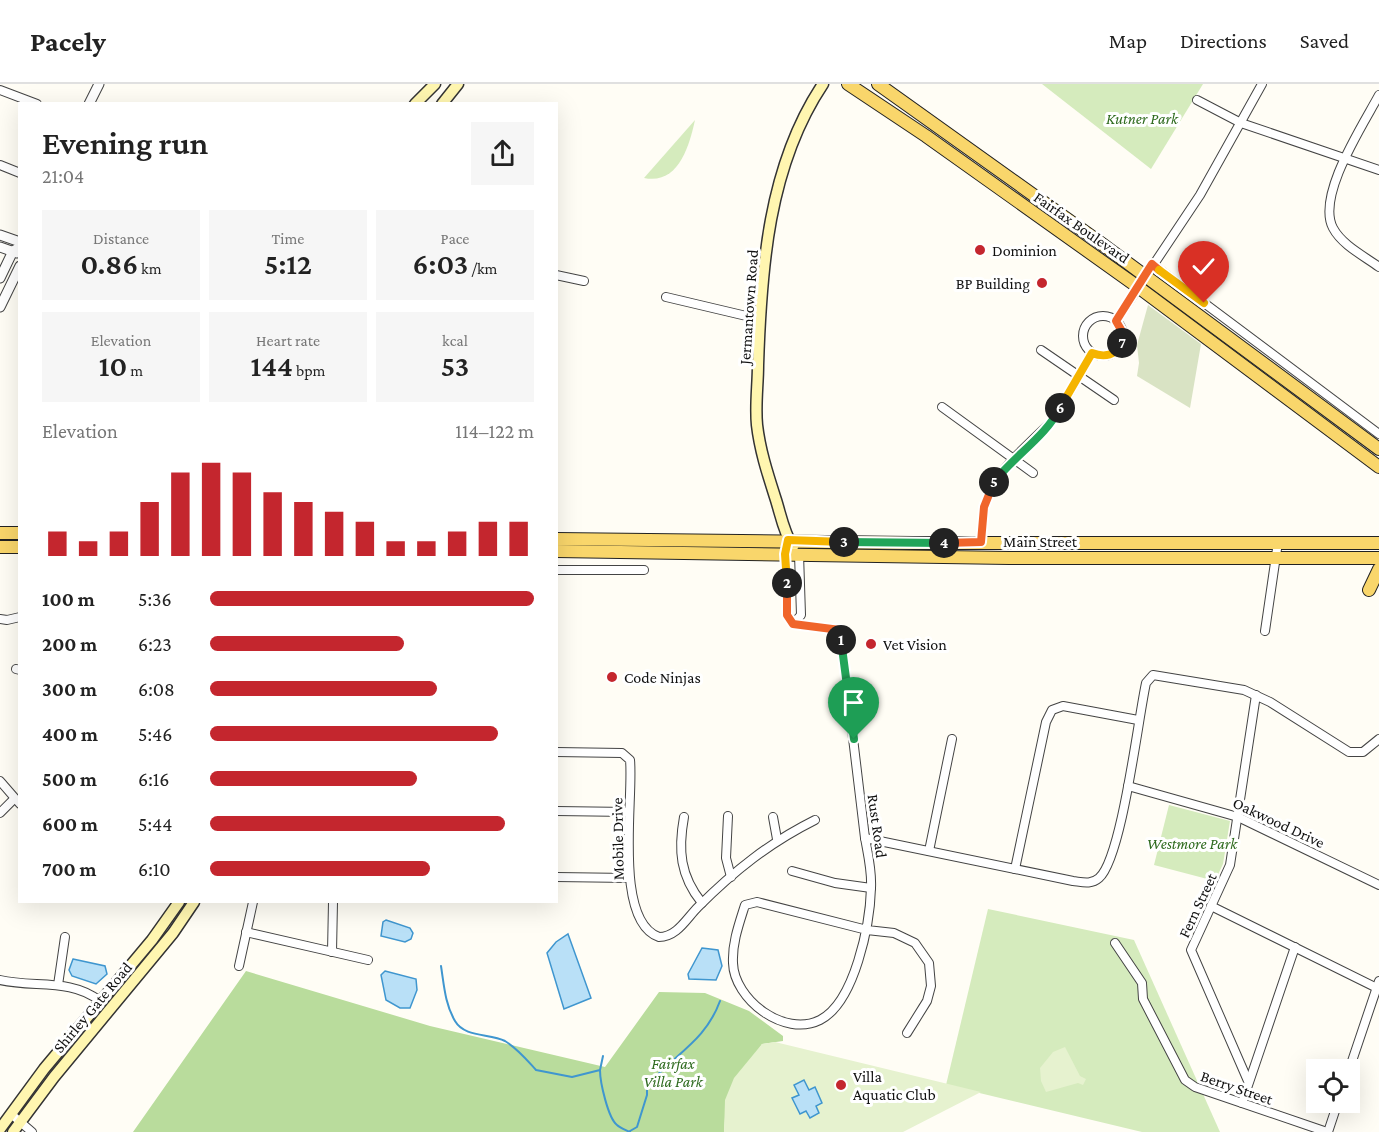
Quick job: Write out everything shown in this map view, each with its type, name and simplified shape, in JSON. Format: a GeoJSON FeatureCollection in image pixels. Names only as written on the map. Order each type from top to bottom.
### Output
{"type":"FeatureCollection","features":[{"type":"Feature","properties":{"kind":"main road"},"geometry":{"type":"LineString","coordinates":[[418,102],[435,84]]}},
{"type":"Feature","properties":{"kind":"main road"},"geometry":{"type":"LineString","coordinates":[[444,102],[458,84]]}},
{"type":"Feature","properties":{"kind":"main road","name":"Jermantown Road"},"geometry":{"type":"LineString","coordinates":[[799,554],[788,540],[765,464],[757,425],[759,319],[772,209],[778,183],[810,105],[823,84]]}},
{"type":"Feature","properties":{"kind":"main road","name":"Fairfax Boulevard"},"geometry":{"type":"LineString","coordinates":[[848,84],[1138,287],[1379,467]]}},
{"type":"Feature","properties":{"kind":"main road","name":"Fairfax Boulevard"},"geometry":{"type":"LineString","coordinates":[[878,84],[1145,275],[1203,320],[1273,362],[1379,448]]}},
{"type":"Feature","properties":{"kind":"main road"},"geometry":{"type":"LineString","coordinates":[[912,127],[923,117]]}},
{"type":"Feature","properties":{"kind":"main road"},"geometry":{"type":"LineString","coordinates":[[997,187],[1008,177]]}},
{"type":"Feature","properties":{"kind":"main road"},"geometry":{"type":"LineString","coordinates":[[0,533],[18,533]]}},
{"type":"Feature","properties":{"kind":"main road","name":"Jermantown Road"},"geometry":{"type":"LineString","coordinates":[[785,554],[788,540]]}},
{"type":"Feature","properties":{"kind":"main road","name":"Main Street"},"geometry":{"type":"LineString","coordinates":[[558,543],[788,540],[1379,543]]}},
{"type":"Feature","properties":{"kind":"main road","name":"Main Street"},"geometry":{"type":"LineString","coordinates":[[558,543],[785,554],[1024,558],[1379,558]]}},
{"type":"Feature","properties":{"kind":"main road"},"geometry":{"type":"LineString","coordinates":[[0,547],[18,547]]}},
{"type":"Feature","properties":{"kind":"main road"},"geometry":{"type":"LineString","coordinates":[[1370,590],[1379,568]]}},
{"type":"Feature","properties":{"kind":"main road","name":"Shirley Gate Road"},"geometry":{"type":"LineString","coordinates":[[0,1130],[10,1114],[100,1001],[152,940],[178,903]]}},
{"type":"Feature","properties":{"kind":"main road","name":"Shirley Gate Road"},"geometry":{"type":"LineString","coordinates":[[13,1132],[54,1077],[173,933],[193,903]]}},
{"type":"Feature","properties":{"kind":"street"},"geometry":{"type":"LineString","coordinates":[[2,84],[0,89],[32,102]]}},
{"type":"Feature","properties":{"kind":"street"},"geometry":{"type":"LineString","coordinates":[[90,102],[99,84]]}},
{"type":"Feature","properties":{"kind":"street"},"geometry":{"type":"LineString","coordinates":[[1116,321],[1200,195],[1263,84]]}},
{"type":"Feature","properties":{"kind":"street"},"geometry":{"type":"LineString","coordinates":[[1379,95],[1345,159],[1329,203],[1330,220],[1343,241],[1379,267]]}},
{"type":"Feature","properties":{"kind":"street"},"geometry":{"type":"LineString","coordinates":[[1197,100],[1241,123],[1379,170]]}},
{"type":"Feature","properties":{"kind":"street"},"geometry":{"type":"LineString","coordinates":[[0,165],[18,171]]}},
{"type":"Feature","properties":{"kind":"street"},"geometry":{"type":"LineString","coordinates":[[0,235],[18,241]]}},
{"type":"Feature","properties":{"kind":"street"},"geometry":{"type":"LineString","coordinates":[[0,247],[17,251],[0,279]]}},
{"type":"Feature","properties":{"kind":"street"},"geometry":{"type":"LineString","coordinates":[[1152,264],[1212,309],[1273,362],[1379,434]]}},
{"type":"Feature","properties":{"kind":"street"},"geometry":{"type":"LineString","coordinates":[[0,307],[18,270]]}},
{"type":"Feature","properties":{"kind":"street"},"geometry":{"type":"LineString","coordinates":[[558,275],[584,281]]}},
{"type":"Feature","properties":{"kind":"street"},"geometry":{"type":"LineString","coordinates":[[666,297],[759,319]]}},
{"type":"Feature","properties":{"kind":"street"},"geometry":{"type":"LineString","coordinates":[[1203,320],[1212,309]]}},
{"type":"Feature","properties":{"kind":"street"},"geometry":{"type":"LineString","coordinates":[[1098,317],[1116,321],[1120,326],[1123,339],[1117,351],[1104,356],[1092,353],[1083,336],[1088,324],[1098,317]]}},
{"type":"Feature","properties":{"kind":"street"},"geometry":{"type":"LineString","coordinates":[[1041,350],[1114,400]]}},
{"type":"Feature","properties":{"kind":"street"},"geometry":{"type":"LineString","coordinates":[[981,542],[984,507],[993,483],[1013,459],[1055,418],[1077,375],[1092,353]]}},
{"type":"Feature","properties":{"kind":"street"},"geometry":{"type":"LineString","coordinates":[[1260,378],[1273,362]]}},
{"type":"Feature","properties":{"kind":"street"},"geometry":{"type":"LineString","coordinates":[[942,407],[1033,473]]}},
{"type":"Feature","properties":{"kind":"street"},"geometry":{"type":"LineString","coordinates":[[1265,631],[1278,543]]}},
{"type":"Feature","properties":{"kind":"street"},"geometry":{"type":"LineString","coordinates":[[785,554],[787,615],[793,624],[801,615],[799,554]]}},
{"type":"Feature","properties":{"kind":"street"},"geometry":{"type":"LineString","coordinates":[[558,570],[644,570]]}},
{"type":"Feature","properties":{"kind":"street"},"geometry":{"type":"LineString","coordinates":[[0,619],[18,617]]}},
{"type":"Feature","properties":{"kind":"street","name":"Rust Road"},"geometry":{"type":"LineString","coordinates":[[793,624],[840,630],[870,863],[871,888],[867,930]]}},
{"type":"Feature","properties":{"kind":"street"},"geometry":{"type":"LineString","coordinates":[[865,838],[1085,883],[1101,877],[1112,855],[1128,786],[1146,683],[1153,675],[1222,686],[1256,695],[1343,750],[1363,752],[1379,739]]}},
{"type":"Feature","properties":{"kind":"street","name":"Fern Street"},"geometry":{"type":"LineString","coordinates":[[1248,1081],[1192,956],[1192,944],[1230,866],[1256,695]]}},
{"type":"Feature","properties":{"kind":"street"},"geometry":{"type":"LineString","coordinates":[[1015,869],[1046,722],[1052,710],[1064,706],[1138,720]]}},
{"type":"Feature","properties":{"kind":"street"},"geometry":{"type":"LineString","coordinates":[[929,851],[952,739]]}},
{"type":"Feature","properties":{"kind":"street","name":"Mobile Drive"},"geometry":{"type":"LineString","coordinates":[[558,752],[626,755],[631,763],[629,878],[640,917],[650,932],[657,936],[666,937],[673,933],[702,903],[777,839],[815,820]]}},
{"type":"Feature","properties":{"kind":"street"},"geometry":{"type":"LineString","coordinates":[[0,781],[17,801],[0,813]]}},
{"type":"Feature","properties":{"kind":"street","name":"Oakwood Drive"},"geometry":{"type":"LineString","coordinates":[[1128,786],[1238,817],[1379,885]]}},
{"type":"Feature","properties":{"kind":"street"},"geometry":{"type":"LineString","coordinates":[[558,811],[629,812]]}},
{"type":"Feature","properties":{"kind":"street"},"geometry":{"type":"LineString","coordinates":[[728,816],[726,858],[731,877]]}},
{"type":"Feature","properties":{"kind":"street"},"geometry":{"type":"LineString","coordinates":[[684,817],[682,871],[691,890],[702,903]]}},
{"type":"Feature","properties":{"kind":"street"},"geometry":{"type":"LineString","coordinates":[[773,817],[777,839]]}},
{"type":"Feature","properties":{"kind":"street"},"geometry":{"type":"LineString","coordinates":[[792,871],[835,883],[871,888]]}},
{"type":"Feature","properties":{"kind":"street"},"geometry":{"type":"LineString","coordinates":[[558,877],[629,878]]}},
{"type":"Feature","properties":{"kind":"street"},"geometry":{"type":"LineString","coordinates":[[867,930],[843,999],[820,1020],[794,1024],[780,1020],[752,1002],[735,978],[733,945],[745,905],[750,902],[867,930],[894,933],[908,938],[922,950],[929,963],[932,978],[930,993],[907,1033]]}},
{"type":"Feature","properties":{"kind":"street"},"geometry":{"type":"LineString","coordinates":[[238,966],[253,903]]}},
{"type":"Feature","properties":{"kind":"street"},"geometry":{"type":"LineString","coordinates":[[332,952],[333,903]]}},
{"type":"Feature","properties":{"kind":"street"},"geometry":{"type":"LineString","coordinates":[[1211,906],[1378,985],[1353,1059]]}},
{"type":"Feature","properties":{"kind":"street"},"geometry":{"type":"LineString","coordinates":[[246,932],[368,960]]}},
{"type":"Feature","properties":{"kind":"street"},"geometry":{"type":"LineString","coordinates":[[58,985],[65,937]]}},
{"type":"Feature","properties":{"kind":"street","name":"Berry Street"},"geometry":{"type":"LineString","coordinates":[[1115,943],[1142,983],[1143,999],[1185,1080],[1195,1087],[1328,1132]]}},
{"type":"Feature","properties":{"kind":"street"},"geometry":{"type":"LineString","coordinates":[[1242,1103],[1295,947]]}},
{"type":"Feature","properties":{"kind":"street"},"geometry":{"type":"LineString","coordinates":[[0,980],[32,986],[58,985],[81,989],[100,1001]]}},
{"type":"Feature","properties":{"kind":"street"},"geometry":{"type":"LineString","coordinates":[[1328,1132],[1334,1113]]}},
{"type":"Feature","properties":{"kind":"street"},"geometry":{"type":"LineString","coordinates":[[10,1114],[32,1132]]}},
{"type":"Feature","properties":{"kind":"green space","name":"Kutner Park"},"geometry":{"type":"Polygon","coordinates":[[[1042,84],[1203,84],[1151,169],[1042,84]]]}},
{"type":"Feature","properties":{"kind":"green space"},"geometry":{"type":"Polygon","coordinates":[[[695,120],[685,152],[673,170],[656,179],[644,178],[695,120]]]}},
{"type":"Feature","properties":{"kind":"green space"},"geometry":{"type":"Polygon","coordinates":[[[1148,305],[1201,344],[1190,408],[1137,376],[1139,363],[1137,345],[1148,305]]]}},
{"type":"Feature","properties":{"kind":"green space","name":"Westmore Park"},"geometry":{"type":"Polygon","coordinates":[[[1169,805],[1230,821],[1223,864],[1215,881],[1154,865],[1169,805]]]}},
{"type":"Feature","properties":{"kind":"green space"},"geometry":{"type":"Polygon","coordinates":[[[988,909],[1134,940],[1220,1132],[1142,1132],[946,1085],[988,909]]]}},
{"type":"Feature","properties":{"kind":"green space","name":"Fairfax Villa Park"},"geometry":{"type":"Polygon","coordinates":[[[246,971],[430,1026],[605,1067],[659,992],[705,993],[749,1011],[783,1036],[783,1041],[762,1044],[726,1103],[724,1132],[133,1132],[246,971]]]}},
{"type":"Feature","properties":{"kind":"green space","name":"Villa Aquatic Club"},"geometry":{"type":"Polygon","coordinates":[[[775,1042],[981,1092],[903,1132],[724,1132],[725,1100],[734,1078],[762,1044],[775,1042]]]}},
{"type":"Feature","properties":{"kind":"green space"},"geometry":{"type":"Polygon","coordinates":[[[1065,1047],[1080,1076],[1086,1079],[1083,1085],[1078,1083],[1046,1092],[1041,1081],[1040,1068],[1053,1052],[1065,1047]]]}},
{"type":"Feature","properties":{"kind":"water"},"geometry":{"type":"Polygon","coordinates":[[[386,920],[410,928],[413,933],[411,939],[405,942],[381,936],[383,922],[386,920]]]}},
{"type":"Feature","properties":{"kind":"water"},"geometry":{"type":"Polygon","coordinates":[[[568,934],[591,998],[564,1009],[547,953],[556,942],[568,934]]]}},
{"type":"Feature","properties":{"kind":"water"},"geometry":{"type":"Polygon","coordinates":[[[702,948],[718,950],[722,966],[716,980],[689,979],[688,974],[702,948]]]}},
{"type":"Feature","properties":{"kind":"water"},"geometry":{"type":"Polygon","coordinates":[[[73,959],[105,966],[107,974],[96,984],[72,976],[69,970],[73,959]]]}},
{"type":"Feature","properties":{"kind":"water"},"geometry":{"type":"Polygon","coordinates":[[[385,971],[416,979],[417,990],[410,1008],[400,1008],[386,1000],[381,975],[385,971]]]}},
{"type":"Feature","properties":{"kind":"water"},"geometry":{"type":"Polygon","coordinates":[[[804,1080],[809,1090],[815,1087],[822,1103],[816,1106],[819,1113],[810,1118],[806,1111],[800,1114],[792,1098],[799,1095],[794,1085],[804,1080]]]}},
{"type":"Feature","properties":{"kind":"waterway"},"geometry":{"type":"LineString","coordinates":[[441,966],[449,1008],[459,1026],[471,1033],[505,1041],[536,1070],[572,1077],[600,1070],[603,1091],[611,1115],[617,1125],[630,1132]]}},
{"type":"Feature","properties":{"kind":"waterway"},"geometry":{"type":"LineString","coordinates":[[630,1131],[637,1127],[647,1095],[647,1086],[706,1027],[720,1001]]}},
{"type":"Feature","properties":{"kind":"waterway"},"geometry":{"type":"LineString","coordinates":[[600,1070],[603,1056]]}},
{"type":"Feature","properties":{"kind":"place","name":"Dominion"},"geometry":{"type":"Point","coordinates":[980,250]}},
{"type":"Feature","properties":{"kind":"place","name":"BP Building"},"geometry":{"type":"Point","coordinates":[1042,283]}},
{"type":"Feature","properties":{"kind":"place","name":"Vet Vision"},"geometry":{"type":"Point","coordinates":[871,644]}},
{"type":"Feature","properties":{"kind":"place","name":"Code Ninjas"},"geometry":{"type":"Point","coordinates":[612,677]}},
{"type":"Feature","properties":{"kind":"place","name":"Villa Aquatic Club"},"geometry":{"type":"Point","coordinates":[841,1085]}},
{"type":"Feature","properties":{"kind":"route"},"geometry":{"type":"LineString","coordinates":[[854,739],[840,630],[793,624],[787,615],[785,554],[788,540],[803,542],[981,542],[984,507],[993,483],[1013,459],[1055,418],[1072,383],[1092,353],[1111,355],[1121,346],[1123,333],[1116,321],[1128,306],[1152,264],[1204,303]]}}]}
